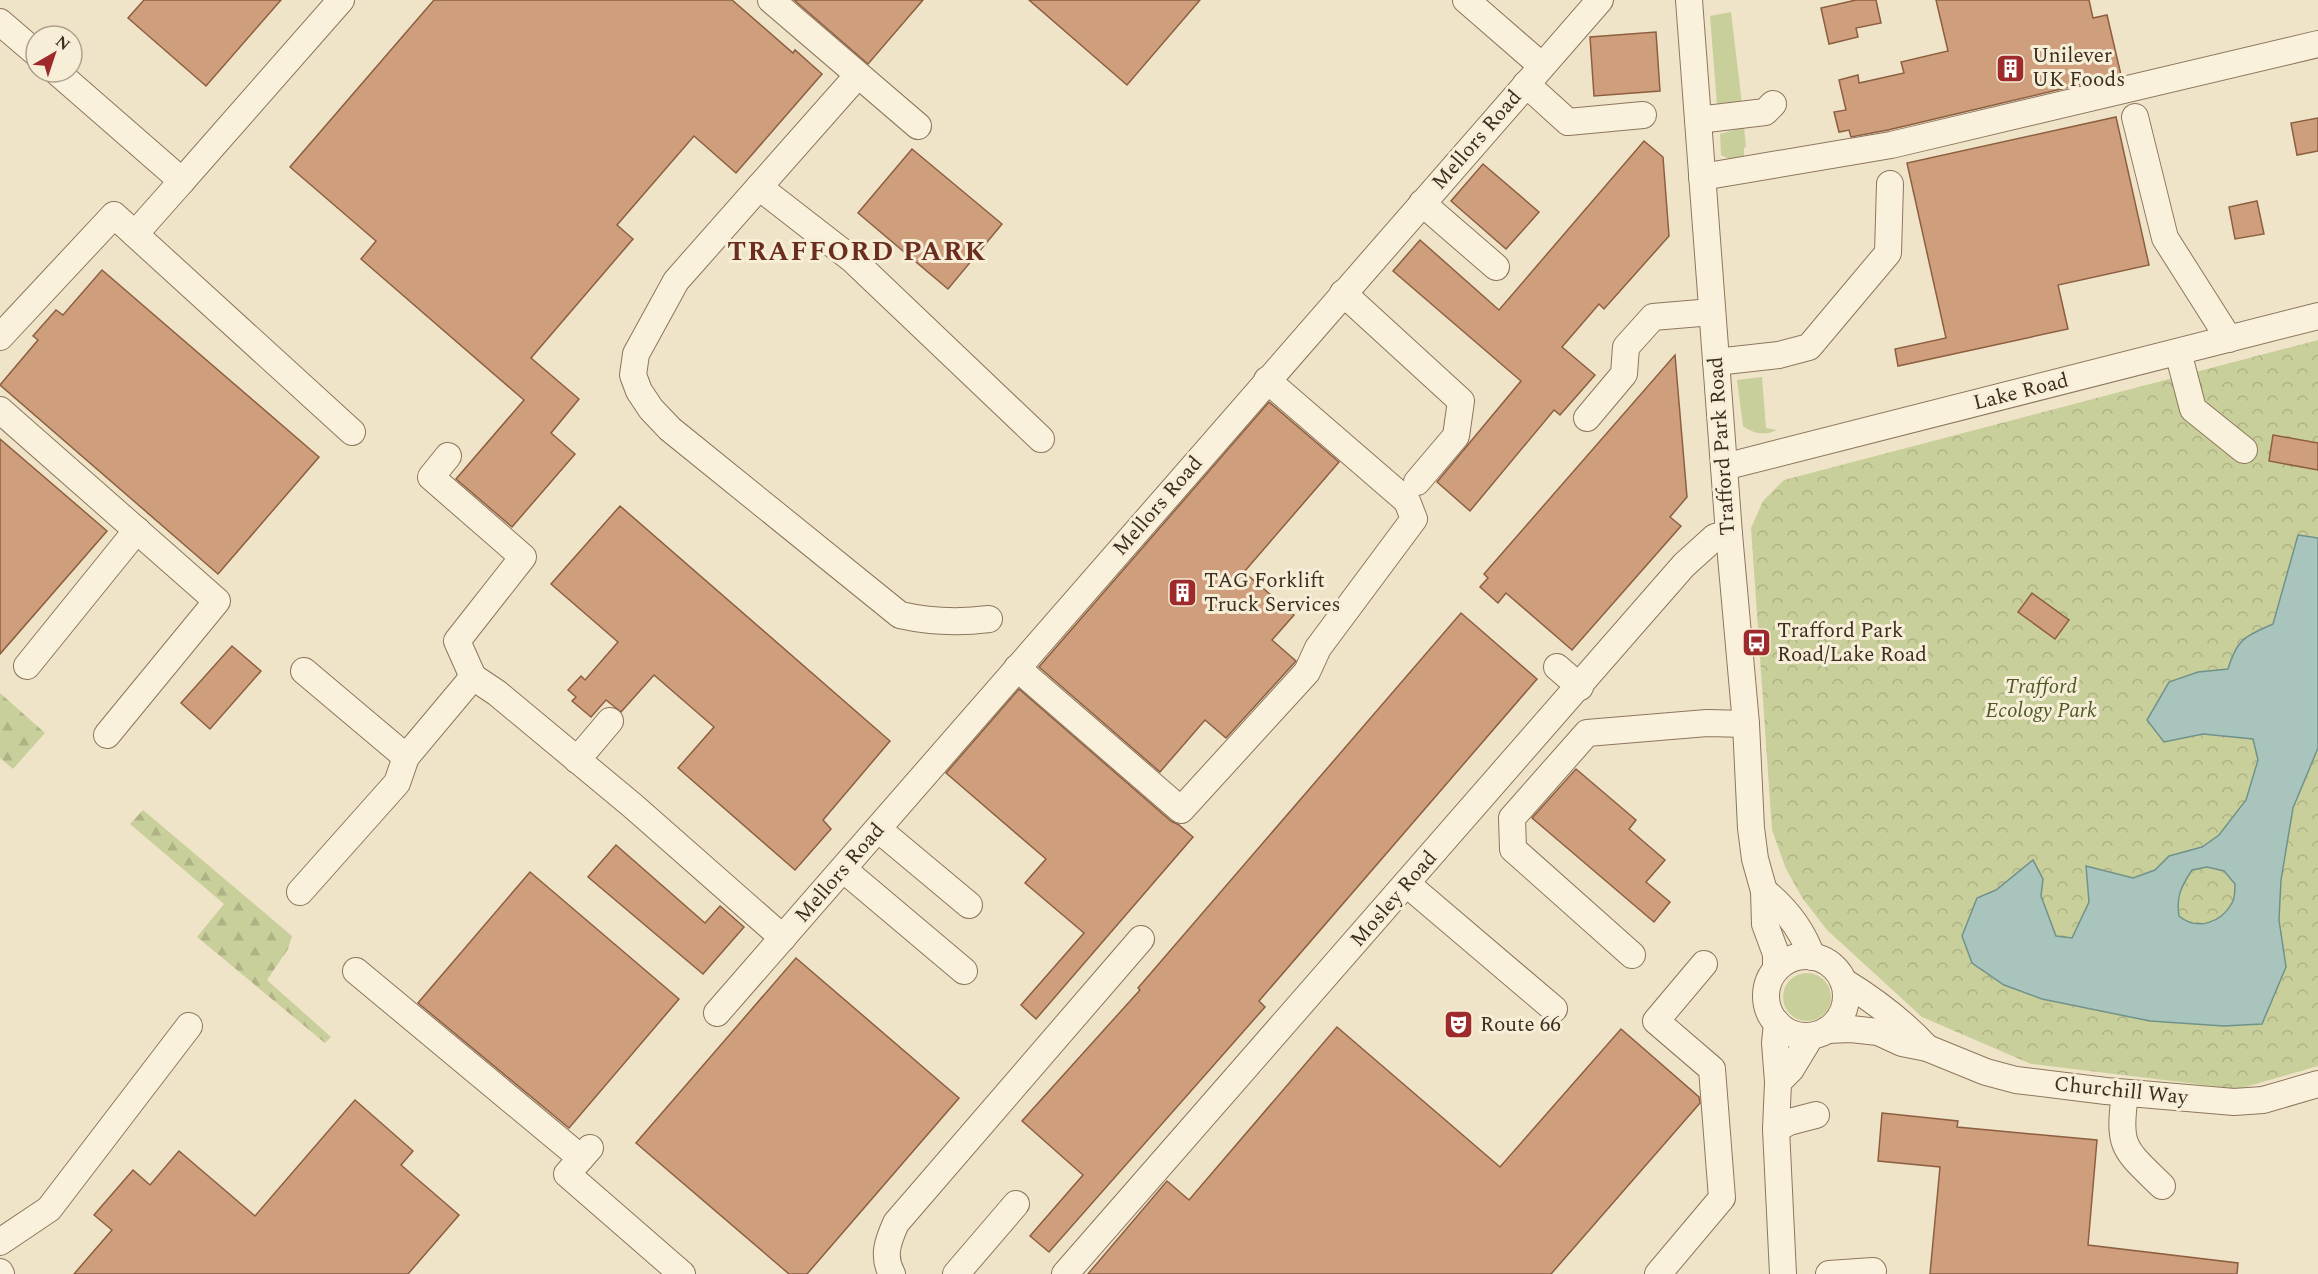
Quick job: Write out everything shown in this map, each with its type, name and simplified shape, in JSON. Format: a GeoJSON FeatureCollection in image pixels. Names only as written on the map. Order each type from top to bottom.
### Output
{"type":"FeatureCollection","features":[{"type":"Feature","properties":{"kind":"street"},"geometry":{"type":"LineString","coordinates":[[135,234],[341,0]]}},
{"type":"Feature","properties":{"kind":"street"},"geometry":{"type":"LineString","coordinates":[[771,0],[918,126]]}},
{"type":"Feature","properties":{"kind":"street"},"geometry":{"type":"LineString","coordinates":[[1466,0],[1534,75],[1568,122],[1643,115]]}},
{"type":"Feature","properties":{"kind":"street","name":"Mellors Road"},"geometry":{"type":"LineString","coordinates":[[717,1013],[1600,0]]}},
{"type":"Feature","properties":{"kind":"street","name":"Trafford Park Road"},"geometry":{"type":"LineString","coordinates":[[1689,0],[1729,534],[1746,724],[1751,828],[1755,860],[1764,891],[1765,924],[1776,954],[1776,969]]}},
{"type":"Feature","properties":{"kind":"street"},"geometry":{"type":"LineString","coordinates":[[0,22],[24,43]]}},
{"type":"Feature","properties":{"kind":"street"},"geometry":{"type":"LineString","coordinates":[[1702,177],[1891,145],[2318,44]]}},
{"type":"Feature","properties":{"kind":"street"},"geometry":{"type":"LineString","coordinates":[[858,75],[676,281],[636,354],[633,375],[639,391],[651,409],[670,429],[900,615],[923,621],[957,623],[989,618]]}},
{"type":"Feature","properties":{"kind":"street"},"geometry":{"type":"LineString","coordinates":[[71,84],[182,181]]}},
{"type":"Feature","properties":{"kind":"street"},"geometry":{"type":"LineString","coordinates":[[1698,120],[1765,112],[1773,104]]}},
{"type":"Feature","properties":{"kind":"street"},"geometry":{"type":"LineString","coordinates":[[2135,117],[2165,238],[2229,339]]}},
{"type":"Feature","properties":{"kind":"street"},"geometry":{"type":"LineString","coordinates":[[1716,362],[1779,355],[1809,347],[1888,253],[1890,184]]}},
{"type":"Feature","properties":{"kind":"street"},"geometry":{"type":"LineString","coordinates":[[759,188],[853,260],[1041,439]]}},
{"type":"Feature","properties":{"kind":"street"},"geometry":{"type":"LineString","coordinates":[[1422,203],[1496,267]]}},
{"type":"Feature","properties":{"kind":"street"},"geometry":{"type":"LineString","coordinates":[[0,337],[114,214],[352,432]]}},
{"type":"Feature","properties":{"kind":"street"},"geometry":{"type":"LineString","coordinates":[[1343,293],[1461,401],[1456,436],[1417,482]]}},
{"type":"Feature","properties":{"kind":"street"},"geometry":{"type":"LineString","coordinates":[[1587,418],[1624,374],[1626,347],[1653,317],[1712,312]]}},
{"type":"Feature","properties":{"kind":"street","name":"Lake Road"},"geometry":{"type":"LineString","coordinates":[[1724,467],[2318,316]]}},
{"type":"Feature","properties":{"kind":"street"},"geometry":{"type":"LineString","coordinates":[[2178,352],[2193,410],[2244,450]]}},
{"type":"Feature","properties":{"kind":"street"},"geometry":{"type":"LineString","coordinates":[[1017,668],[1181,810],[1307,672],[1318,648],[1414,519],[1407,501],[1267,380]]}},
{"type":"Feature","properties":{"kind":"street"},"geometry":{"type":"LineString","coordinates":[[0,410],[217,601],[107,735]]}},
{"type":"Feature","properties":{"kind":"street"},"geometry":{"type":"LineString","coordinates":[[448,456],[431,477],[523,558],[457,641],[473,676],[497,693],[577,760],[783,938]]}},
{"type":"Feature","properties":{"kind":"street"},"geometry":{"type":"LineString","coordinates":[[27,666],[137,530]]}},
{"type":"Feature","properties":{"kind":"street","name":"Mosley Road"},"geometry":{"type":"LineString","coordinates":[[1065,1274],[1704,545],[1715,537],[1729,534]]}},
{"type":"Feature","properties":{"kind":"street"},"geometry":{"type":"LineString","coordinates":[[1557,667],[1580,687]]}},
{"type":"Feature","properties":{"kind":"street"},"geometry":{"type":"LineString","coordinates":[[304,671],[406,757]]}},
{"type":"Feature","properties":{"kind":"street"},"geometry":{"type":"LineString","coordinates":[[300,892],[397,783],[406,757],[473,676]]}},
{"type":"Feature","properties":{"kind":"street"},"geometry":{"type":"LineString","coordinates":[[577,760],[610,721]]}},
{"type":"Feature","properties":{"kind":"street"},"geometry":{"type":"LineString","coordinates":[[1632,955],[1514,849],[1512,818],[1587,733],[1707,723],[1746,724]]}},
{"type":"Feature","properties":{"kind":"street"},"geometry":{"type":"LineString","coordinates":[[878,829],[969,905]]}},
{"type":"Feature","properties":{"kind":"street"},"geometry":{"type":"LineString","coordinates":[[843,869],[964,971]]}},
{"type":"Feature","properties":{"kind":"street"},"geometry":{"type":"LineString","coordinates":[[1407,884],[1554,1009]]}},
{"type":"Feature","properties":{"kind":"street"},"geometry":{"type":"LineString","coordinates":[[1764,891],[1781,905],[1806,940],[1812,957]]}},
{"type":"Feature","properties":{"kind":"street"},"geometry":{"type":"LineString","coordinates":[[892,1274],[888,1266],[886,1246],[896,1223],[1141,939]]}},
{"type":"Feature","properties":{"kind":"street"},"geometry":{"type":"LineString","coordinates":[[1778,1082],[1819,1033],[1837,1021],[1844,1009],[1846,995],[1843,981],[1831,965],[1812,957],[1799,957],[1786,961],[1776,969],[1770,979],[1766,1002],[1770,1014],[1786,1031],[1797,1035],[1819,1033]]}},
{"type":"Feature","properties":{"kind":"street"},"geometry":{"type":"LineString","coordinates":[[1658,1274],[1722,1198],[1712,1069],[1656,1021],[1704,964]]}},
{"type":"Feature","properties":{"kind":"street"},"geometry":{"type":"LineString","coordinates":[[356,971],[585,1153],[567,1174],[682,1274]]}},
{"type":"Feature","properties":{"kind":"street","name":"Churchill Way"},"geometry":{"type":"LineString","coordinates":[[1843,981],[1866,995],[1908,1028],[1927,1048]]}},
{"type":"Feature","properties":{"kind":"street"},"geometry":{"type":"LineString","coordinates":[[1777,1023],[1775,1043],[1778,1082],[1776,1129],[1783,1274]]}},
{"type":"Feature","properties":{"kind":"street"},"geometry":{"type":"LineString","coordinates":[[0,1242],[49,1209],[189,1026]]}},
{"type":"Feature","properties":{"kind":"street","name":"Churchill Way"},"geometry":{"type":"LineString","coordinates":[[1819,1033],[1851,1029],[1878,1032],[1902,1043],[1927,1048],[1986,1072],[2016,1080],[2125,1093],[2234,1102],[2263,1100],[2318,1084]]}},
{"type":"Feature","properties":{"kind":"street"},"geometry":{"type":"LineString","coordinates":[[2125,1093],[2121,1121],[2122,1140],[2131,1156],[2162,1186]]}},
{"type":"Feature","properties":{"kind":"street"},"geometry":{"type":"LineString","coordinates":[[1776,1129],[1789,1122],[1816,1115]]}},
{"type":"Feature","properties":{"kind":"street"},"geometry":{"type":"LineString","coordinates":[[956,1274],[1016,1204]]}},
{"type":"Feature","properties":{"kind":"street"},"geometry":{"type":"LineString","coordinates":[[1829,1274],[1874,1271]]}},
{"type":"Feature","properties":{"kind":"green space"},"geometry":{"type":"Polygon","coordinates":[[[1731,12],[1742,104],[1717,105],[1710,16],[1731,12]]]}},
{"type":"Feature","properties":{"kind":"green space"},"geometry":{"type":"Polygon","coordinates":[[[1744,127],[1746,147],[1744,148],[1744,162],[1738,163],[1721,155],[1720,134],[1744,127]]]}},
{"type":"Feature","properties":{"kind":"green space","name":"Trafford Ecology Park"},"geometry":{"type":"Polygon","coordinates":[[[2318,340],[2318,1066],[2238,1089],[2031,1064],[1922,1017],[1827,930],[1803,899],[1786,869],[1772,830],[1751,528],[1763,501],[1784,480],[2318,340]]]}},
{"type":"Feature","properties":{"kind":"green space"},"geometry":{"type":"Polygon","coordinates":[[[1762,377],[1766,428],[1777,430],[1763,433],[1751,431],[1743,426],[1737,380],[1762,377]]]}},
{"type":"Feature","properties":{"kind":"green space"},"geometry":{"type":"Polygon","coordinates":[[[0,693],[45,733],[13,769],[0,758],[0,693]]]}},
{"type":"Feature","properties":{"kind":"green space"},"geometry":{"type":"Polygon","coordinates":[[[143,810],[292,936],[288,949],[267,980],[331,1037],[325,1043],[197,937],[224,904],[130,824],[143,810]]]}},
{"type":"Feature","properties":{"kind":"green space"},"geometry":{"type":"Polygon","coordinates":[[[1807,973],[1824,980],[1831,997],[1824,1014],[1807,1021],[1790,1014],[1783,997],[1790,980],[1807,973]]]}},
{"type":"Feature","properties":{"kind":"water"},"geometry":{"type":"Polygon","coordinates":[[[2298,535],[2318,538],[2318,748],[2293,808],[2281,880],[2279,920],[2286,967],[2262,1024],[2224,1026],[2150,1021],[2042,999],[2004,985],[1972,963],[1962,936],[1977,898],[1996,890],[2033,860],[2043,879],[2041,896],[2056,936],[2072,938],[2089,902],[2086,866],[2133,878],[2155,870],[2169,856],[2202,847],[2219,835],[2246,800],[2258,760],[2253,739],[2203,734],[2164,742],[2147,720],[2169,682],[2198,672],[2228,669],[2235,651],[2244,639],[2273,624],[2298,535]],[[2207,867],[2192,870],[2180,892],[2179,916],[2186,921],[2201,924],[2222,916],[2232,903],[2235,894],[2235,884],[2224,871],[2207,867]]]}},
{"type":"Feature","properties":{"kind":"building"},"geometry":{"type":"Polygon","coordinates":[[[144,0],[281,0],[206,86],[128,18],[144,0]]]}},
{"type":"Feature","properties":{"kind":"building"},"geometry":{"type":"Polygon","coordinates":[[[434,0],[732,0],[793,53],[795,50],[822,74],[736,173],[694,136],[617,225],[633,239],[531,358],[579,399],[551,433],[575,454],[512,527],[456,479],[524,400],[361,259],[376,241],[290,167],[434,0]]]}},
{"type":"Feature","properties":{"kind":"building"},"geometry":{"type":"Polygon","coordinates":[[[794,0],[923,0],[868,64],[794,0]]]}},
{"type":"Feature","properties":{"kind":"building"},"geometry":{"type":"Polygon","coordinates":[[[1029,0],[1200,0],[1127,85],[1029,0]]]}},
{"type":"Feature","properties":{"kind":"building"},"geometry":{"type":"Polygon","coordinates":[[[1856,0],[1876,0],[1881,23],[1856,28],[1858,37],[1829,44],[1821,8],[1856,0]]]}},
{"type":"Feature","properties":{"kind":"building","name":"Unilever UK Foods"},"geometry":{"type":"Polygon","coordinates":[[[1936,0],[2089,0],[2093,18],[2107,15],[2121,75],[1888,130],[1851,137],[1849,130],[1839,132],[1834,112],[1846,110],[1839,80],[1858,75],[1859,83],[1904,73],[1901,62],[1948,51],[1936,0]]]}},
{"type":"Feature","properties":{"kind":"building"},"geometry":{"type":"Polygon","coordinates":[[[1656,32],[1660,91],[1594,96],[1590,37],[1656,32]]]}},
{"type":"Feature","properties":{"kind":"building"},"geometry":{"type":"Polygon","coordinates":[[[2116,117],[2149,265],[2058,285],[2068,329],[1898,366],[1895,349],[1946,338],[1907,163],[2116,117]]]}},
{"type":"Feature","properties":{"kind":"building"},"geometry":{"type":"Polygon","coordinates":[[[2318,118],[2318,151],[2297,155],[2291,123],[2318,118]]]}},
{"type":"Feature","properties":{"kind":"building"},"geometry":{"type":"Polygon","coordinates":[[[1644,141],[1663,157],[1669,236],[1604,309],[1599,304],[1562,347],[1595,375],[1560,415],[1554,410],[1470,511],[1437,482],[1521,381],[1393,271],[1420,240],[1499,310],[1644,141]]]}},
{"type":"Feature","properties":{"kind":"building"},"geometry":{"type":"Polygon","coordinates":[[[912,149],[1002,224],[948,289],[858,213],[912,149]]]}},
{"type":"Feature","properties":{"kind":"building"},"geometry":{"type":"Polygon","coordinates":[[[1483,164],[1539,212],[1506,249],[1451,201],[1483,164]]]}},
{"type":"Feature","properties":{"kind":"building"},"geometry":{"type":"Polygon","coordinates":[[[2257,201],[2264,234],[2235,239],[2229,207],[2257,201]]]}},
{"type":"Feature","properties":{"kind":"building"},"geometry":{"type":"Polygon","coordinates":[[[102,270],[319,457],[218,574],[0,385],[38,340],[33,336],[56,310],[63,315],[102,270]]]}},
{"type":"Feature","properties":{"kind":"building"},"geometry":{"type":"Polygon","coordinates":[[[1675,355],[1687,497],[1670,517],[1681,526],[1572,650],[1506,593],[1498,603],[1480,587],[1488,578],[1484,574],[1675,355]]]}},
{"type":"Feature","properties":{"kind":"building","name":"TAG Forklift Truck Services"},"geometry":{"type":"Polygon","coordinates":[[[1269,402],[1339,462],[1244,572],[1294,615],[1272,640],[1296,661],[1226,738],[1205,720],[1160,772],[1039,667],[1269,402]]]}},
{"type":"Feature","properties":{"kind":"building"},"geometry":{"type":"Polygon","coordinates":[[[2273,435],[2318,443],[2318,470],[2269,461],[2273,435]]]}},
{"type":"Feature","properties":{"kind":"building"},"geometry":{"type":"Polygon","coordinates":[[[0,439],[107,531],[0,654],[0,439]]]}},
{"type":"Feature","properties":{"kind":"building"},"geometry":{"type":"Polygon","coordinates":[[[620,506],[890,741],[823,820],[831,829],[795,870],[678,768],[714,727],[654,675],[621,712],[606,700],[591,717],[572,701],[576,697],[568,690],[581,676],[585,680],[618,642],[551,584],[620,506]]]}},
{"type":"Feature","properties":{"kind":"building"},"geometry":{"type":"Polygon","coordinates":[[[2032,593],[2069,620],[2055,639],[2018,612],[2032,593]]]}},
{"type":"Feature","properties":{"kind":"building"},"geometry":{"type":"Polygon","coordinates":[[[1461,613],[1537,679],[1259,1001],[1265,1007],[1049,1252],[1030,1236],[1083,1175],[1022,1121],[1140,990],[1138,988],[1461,613]]]}},
{"type":"Feature","properties":{"kind":"building"},"geometry":{"type":"Polygon","coordinates":[[[232,646],[261,671],[210,729],[181,703],[232,646]]]}},
{"type":"Feature","properties":{"kind":"building"},"geometry":{"type":"Polygon","coordinates":[[[1019,689],[1171,821],[1193,837],[1036,1019],[1021,1005],[1084,933],[1025,883],[1046,859],[946,773],[1019,689]]]}},
{"type":"Feature","properties":{"kind":"building"},"geometry":{"type":"Polygon","coordinates":[[[1576,769],[1636,820],[1629,829],[1665,860],[1646,882],[1670,902],[1654,922],[1532,818],[1576,769]]]}},
{"type":"Feature","properties":{"kind":"building"},"geometry":{"type":"Polygon","coordinates":[[[616,845],[705,923],[720,906],[744,927],[703,974],[588,877],[616,845]]]}},
{"type":"Feature","properties":{"kind":"building"},"geometry":{"type":"Polygon","coordinates":[[[530,872],[679,999],[569,1128],[418,1003],[530,872]]]}},
{"type":"Feature","properties":{"kind":"building"},"geometry":{"type":"Polygon","coordinates":[[[796,958],[959,1098],[807,1274],[789,1274],[636,1143],[796,958]]]}},
{"type":"Feature","properties":{"kind":"building"},"geometry":{"type":"Polygon","coordinates":[[[1337,1027],[1500,1167],[1621,1029],[1699,1097],[1700,1103],[1551,1274],[1088,1274],[1167,1181],[1189,1200],[1337,1027]]]}},
{"type":"Feature","properties":{"kind":"building"},"geometry":{"type":"Polygon","coordinates":[[[355,1100],[413,1151],[401,1165],[459,1215],[408,1274],[74,1274],[112,1230],[94,1215],[133,1170],[150,1185],[179,1151],[255,1216],[355,1100]]]}},
{"type":"Feature","properties":{"kind":"building"},"geometry":{"type":"Polygon","coordinates":[[[1882,1113],[1958,1121],[1957,1127],[2097,1140],[2088,1245],[2238,1263],[2237,1274],[1930,1274],[1940,1167],[1878,1161],[1882,1113]]]}},
{"type":"Feature","properties":{"kind":"place","name":"Unilever UK Foods"},"geometry":{"type":"Point","coordinates":[2011,68]}},
{"type":"Feature","properties":{"kind":"place","name":"TAG Forklift Truck Services"},"geometry":{"type":"Point","coordinates":[1183,593]}},
{"type":"Feature","properties":{"kind":"place","name":"Trafford Park Road/Lake Road"},"geometry":{"type":"Point","coordinates":[1756,643]}},
{"type":"Feature","properties":{"kind":"place","name":"Route 66"},"geometry":{"type":"Point","coordinates":[1459,1025]}},
{"type":"Feature","properties":{"kind":"district","name":"TRAFFORD PARK"},"geometry":{"type":"Point","coordinates":[857,252]}}]}
